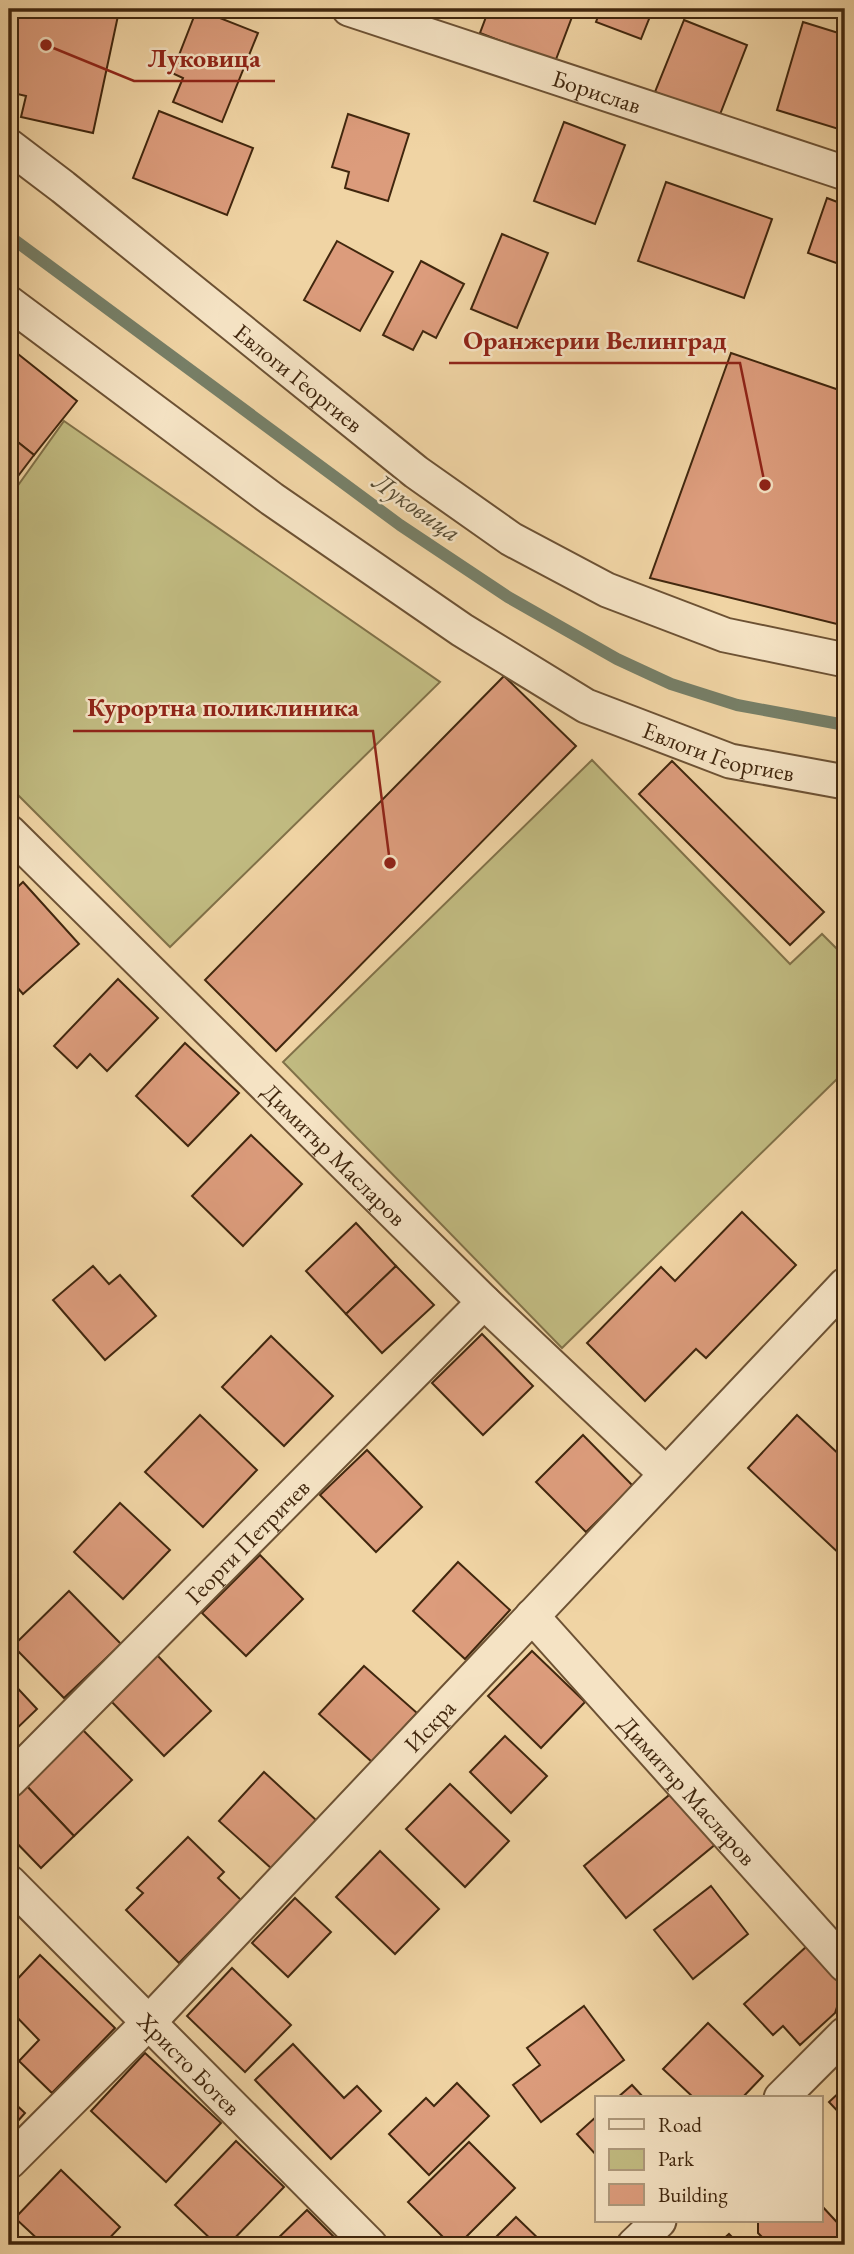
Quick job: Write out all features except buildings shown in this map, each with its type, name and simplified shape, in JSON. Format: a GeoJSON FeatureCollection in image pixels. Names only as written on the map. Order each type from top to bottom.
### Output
{"type":"FeatureCollection","features":[{"type":"Feature","properties":{"kind":"street","name":"Борислав"},"geometry":{"type":"LineString","coordinates":[[349,9],[845,173]]}},
{"type":"Feature","properties":{"kind":"street","name":"Евлоги Георгиев"},"geometry":{"type":"LineString","coordinates":[[9,146],[416,472],[511,539],[607,590],[725,635],[845,660]]}},
{"type":"Feature","properties":{"kind":"street","name":"Евлоги Георгиев"},"geometry":{"type":"LineString","coordinates":[[9,303],[272,499],[462,630],[586,706],[730,761],[845,782]]}},
{"type":"Feature","properties":{"kind":"street","name":"Димитър Масларов"},"geometry":{"type":"LineString","coordinates":[[9,832],[484,1302],[665,1473]]}},
{"type":"Feature","properties":{"kind":"street","name":"Искра"},"geometry":{"type":"LineString","coordinates":[[9,2162],[149,2022],[845,1284]]}},
{"type":"Feature","properties":{"kind":"street","name":"Георги Петричев"},"geometry":{"type":"LineString","coordinates":[[9,1781],[484,1302]]}},
{"type":"Feature","properties":{"kind":"street","name":"Димитър Масларов"},"geometry":{"type":"LineString","coordinates":[[532,1616],[845,1965]]}},
{"type":"Feature","properties":{"kind":"street","name":"Христо Ботев"},"geometry":{"type":"LineString","coordinates":[[9,1882],[370,2245]]}},
{"type":"Feature","properties":{"kind":"street"},"geometry":{"type":"LineString","coordinates":[[783,2096],[845,2034]]}},
{"type":"Feature","properties":{"kind":"street"},"geometry":{"type":"LineString","coordinates":[[634,2245],[658,2222]]}},
{"type":"Feature","properties":{"kind":"green space"},"geometry":{"type":"Polygon","coordinates":[[[64,421],[440,682],[170,947],[9,786],[9,498],[64,421]]]}},
{"type":"Feature","properties":{"kind":"green space"},"geometry":{"type":"Polygon","coordinates":[[[592,760],[790,964],[822,934],[845,957],[845,1090],[836,1080],[562,1348],[283,1062],[592,760]]]}},
{"type":"Feature","properties":{"kind":"waterway","name":"Луковица"},"geometry":{"type":"LineString","coordinates":[[9,236],[400,525],[508,597],[617,659],[671,684],[737,705],[845,725]]}},
{"type":"Feature","properties":{"kind":"place","name":"Луковица"},"geometry":{"type":"Point","coordinates":[46,45]}},
{"type":"Feature","properties":{"kind":"place","name":"Оранжерии Велинград"},"geometry":{"type":"Point","coordinates":[765,485]}},
{"type":"Feature","properties":{"kind":"place","name":"Курортна поликлиника"},"geometry":{"type":"Point","coordinates":[390,863]}}]}
